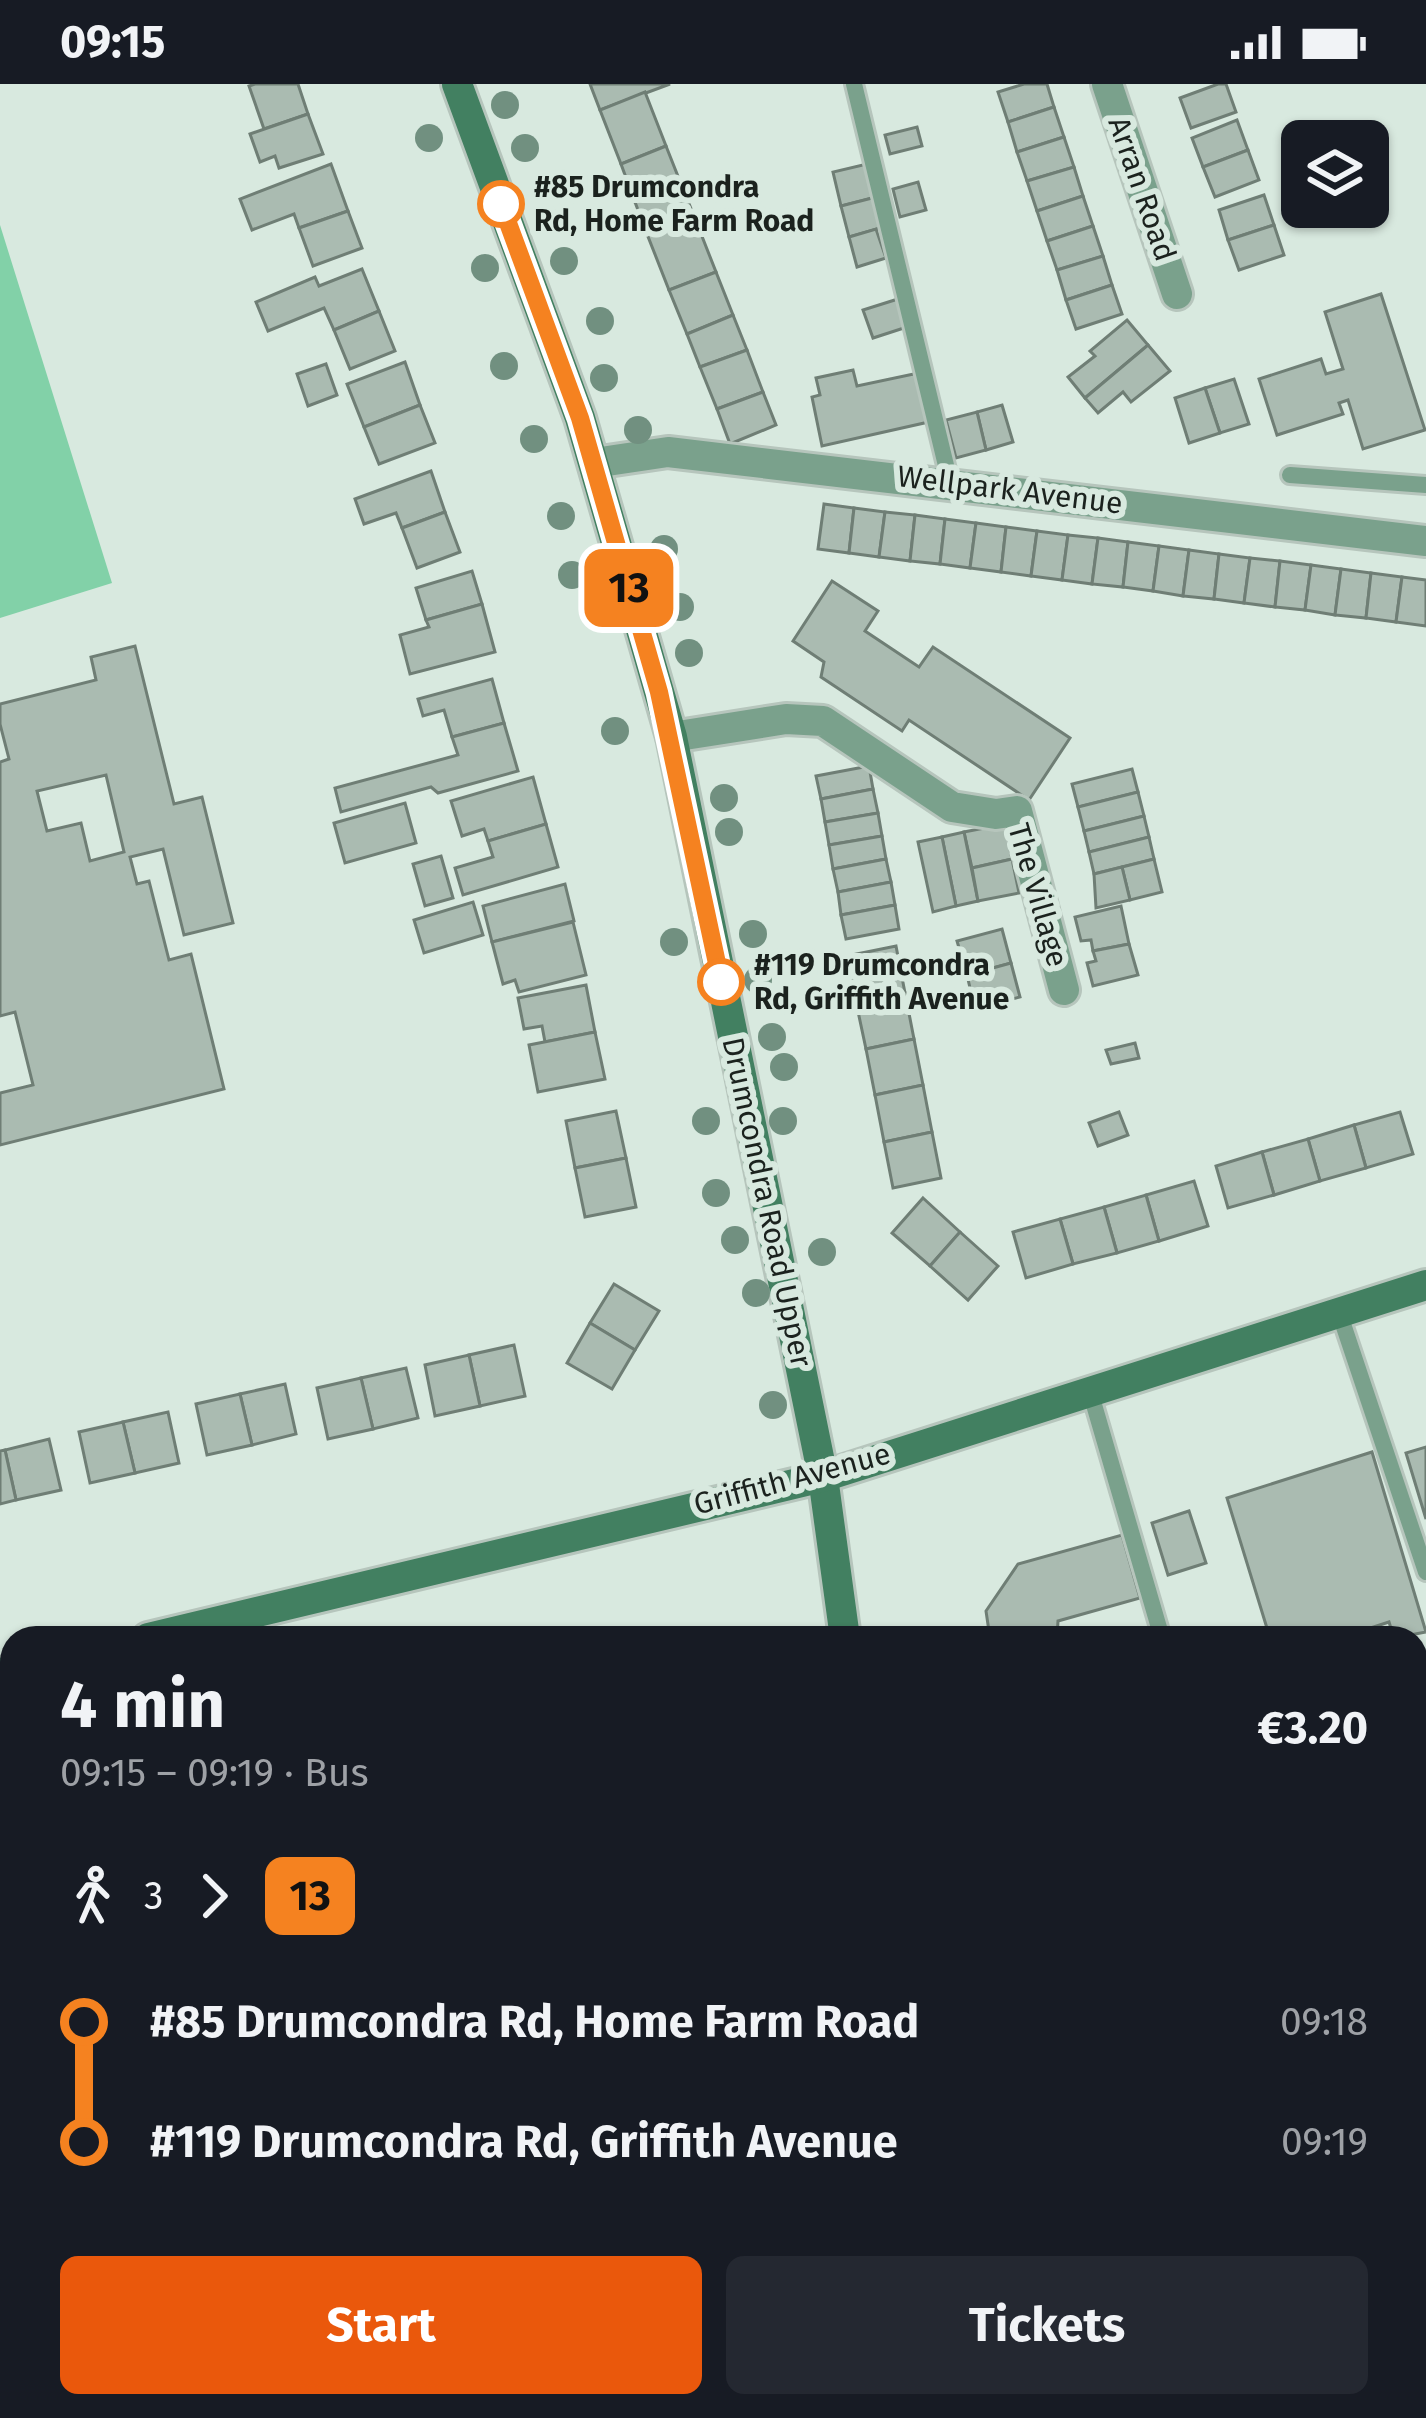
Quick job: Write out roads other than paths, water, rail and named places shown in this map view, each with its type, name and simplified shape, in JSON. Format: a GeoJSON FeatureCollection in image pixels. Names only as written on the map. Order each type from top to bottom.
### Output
{"type":"FeatureCollection","features":[{"type":"Feature","properties":{"kind":"main road","name":"Drumcondra Road Upper"},"geometry":{"type":"LineString","coordinates":[[457,84],[594,464],[672,737],[823,1477],[843,1626]]}},
{"type":"Feature","properties":{"kind":"main road","name":"Griffith Avenue"},"geometry":{"type":"LineString","coordinates":[[198,1626],[823,1477],[1426,1285]]}},
{"type":"Feature","properties":{"kind":"street","name":"Arran Road"},"geometry":{"type":"LineString","coordinates":[[1107,84],[1177,294]]}},
{"type":"Feature","properties":{"kind":"street","name":"Wellpark Avenue"},"geometry":{"type":"LineString","coordinates":[[594,464],[668,452],[1426,541]]}},
{"type":"Feature","properties":{"kind":"street","name":"The Village"},"geometry":{"type":"LineString","coordinates":[[672,737],[786,719],[823,721],[952,807],[996,814],[1017,811],[1064,990]]}},
{"type":"Feature","properties":{"kind":"lane"},"geometry":{"type":"LineString","coordinates":[[854,84],[950,482]]}},
{"type":"Feature","properties":{"kind":"lane"},"geometry":{"type":"LineString","coordinates":[[1290,475],[1426,485]]}},
{"type":"Feature","properties":{"kind":"lane"},"geometry":{"type":"LineString","coordinates":[[1340,1312],[1426,1572]]}},
{"type":"Feature","properties":{"kind":"lane"},"geometry":{"type":"LineString","coordinates":[[1090,1391],[1159,1626]]}},
{"type":"Feature","properties":{"kind":"place","name":"#85 Drumcondra Rd, Home Farm Road"},"geometry":{"type":"Point","coordinates":[501,204]}},
{"type":"Feature","properties":{"kind":"place","name":"#119 Drumcondra Rd, Griffith Avenue"},"geometry":{"type":"Point","coordinates":[721,982]}}]}
